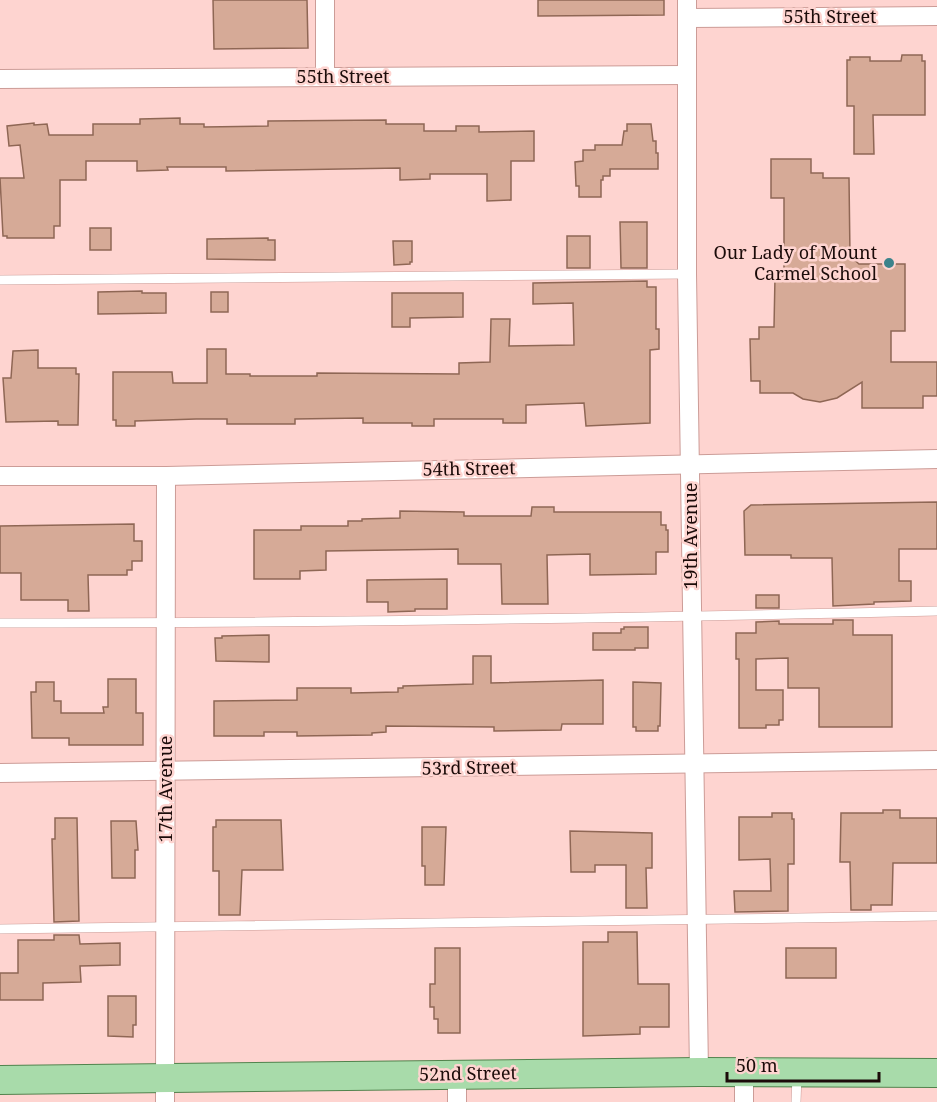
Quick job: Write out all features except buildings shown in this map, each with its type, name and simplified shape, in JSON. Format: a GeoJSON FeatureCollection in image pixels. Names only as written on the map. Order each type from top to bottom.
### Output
{"type":"FeatureCollection","features":[{"type":"Feature","properties":{"kind":"main road","name":"52nd Street"},"geometry":{"type":"LineString","coordinates":[[0,1080],[165,1090],[456,1074],[937,1073]]}},
{"type":"Feature","properties":{"kind":"street"},"geometry":{"type":"LineString","coordinates":[[325,0],[325,77]]}},
{"type":"Feature","properties":{"kind":"street","name":"55th Street"},"geometry":{"type":"LineString","coordinates":[[688,9],[937,16]]}},
{"type":"Feature","properties":{"kind":"street","name":"19th Avenue"},"geometry":{"type":"LineString","coordinates":[[688,9],[687,274],[699,1072]]}},
{"type":"Feature","properties":{"kind":"street","name":"55th Street"},"geometry":{"type":"LineString","coordinates":[[0,79],[686,75]]}},
{"type":"Feature","properties":{"kind":"street","name":"54th Street"},"geometry":{"type":"LineString","coordinates":[[0,476],[166,476],[937,459]]}},
{"type":"Feature","properties":{"kind":"street","name":"17th Avenue"},"geometry":{"type":"LineString","coordinates":[[165,1090],[166,476]]}},
{"type":"Feature","properties":{"kind":"street","name":"53rd Street"},"geometry":{"type":"LineString","coordinates":[[0,773],[937,760]]}},
{"type":"Feature","properties":{"kind":"street"},"geometry":{"type":"LineString","coordinates":[[744,1073],[744,1102]]}},
{"type":"Feature","properties":{"kind":"street"},"geometry":{"type":"LineString","coordinates":[[456,1074],[457,1102]]}},
{"type":"Feature","properties":{"kind":"lane"},"geometry":{"type":"LineString","coordinates":[[0,280],[687,274]]}},
{"type":"Feature","properties":{"kind":"lane"},"geometry":{"type":"LineString","coordinates":[[0,623],[691,617],[937,611]]}},
{"type":"Feature","properties":{"kind":"lane"},"geometry":{"type":"LineString","coordinates":[[0,929],[937,916]]}},
{"type":"Feature","properties":{"kind":"lane"},"geometry":{"type":"LineString","coordinates":[[796,1102],[797,1073]]}},
{"type":"Feature","properties":{"kind":"place","name":"Our Lady of Mount Carmel School"},"geometry":{"type":"Point","coordinates":[889,263]}}]}
